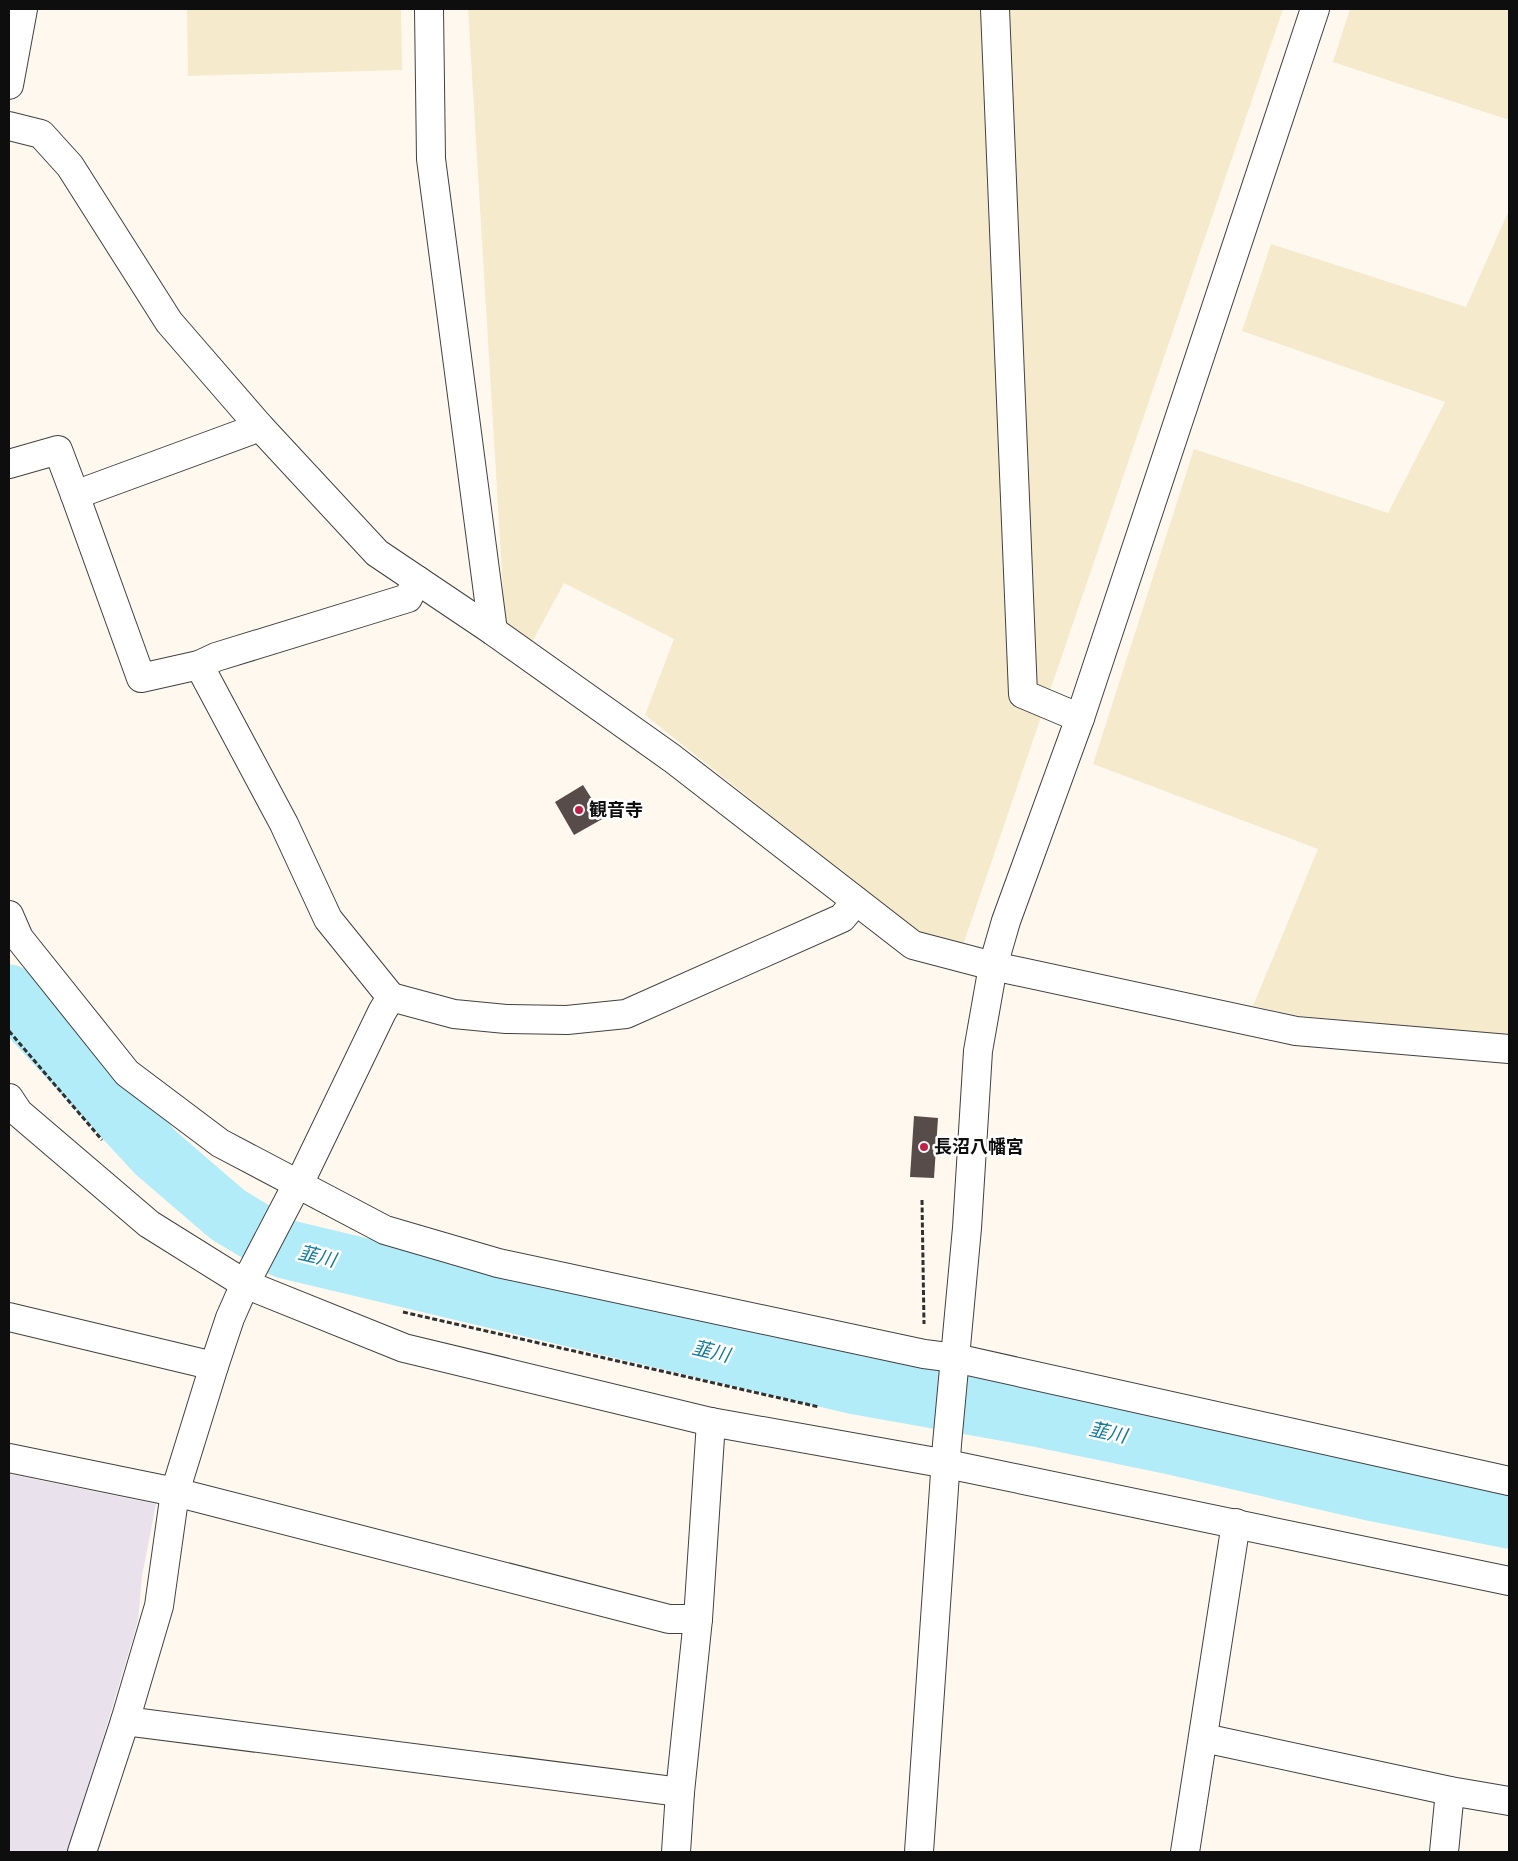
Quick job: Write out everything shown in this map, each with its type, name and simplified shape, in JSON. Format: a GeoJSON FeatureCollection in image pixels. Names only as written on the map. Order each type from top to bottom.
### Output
{"type":"FeatureCollection","features":[{"type":"Feature","properties":{"kind":"street"},"geometry":{"type":"LineString","coordinates":[[9,85],[23,9]]}},
{"type":"Feature","properties":{"kind":"street"},"geometry":{"type":"LineString","coordinates":[[429,9],[432,159],[493,631]]}},
{"type":"Feature","properties":{"kind":"street"},"geometry":{"type":"LineString","coordinates":[[994,9],[1022,694],[1080,718]]}},
{"type":"Feature","properties":{"kind":"street"},"geometry":{"type":"LineString","coordinates":[[919,1852],[954,1363],[967,1228],[978,1050],[993,966],[1006,921],[1080,718],[1315,9]]}},
{"type":"Feature","properties":{"kind":"street"},"geometry":{"type":"LineString","coordinates":[[9,126],[41,134],[70,166],[169,322],[260,427],[377,552],[493,631],[673,759],[912,945],[993,966],[1296,1031],[1509,1049]]}},
{"type":"Feature","properties":{"kind":"street"},"geometry":{"type":"LineString","coordinates":[[75,495],[260,427]]}},
{"type":"Feature","properties":{"kind":"street"},"geometry":{"type":"LineString","coordinates":[[9,464],[58,450],[141,678],[199,665],[216,657],[408,598],[417,580]]}},
{"type":"Feature","properties":{"kind":"street"},"geometry":{"type":"LineString","coordinates":[[199,665],[284,824],[328,919],[391,997],[454,1014],[506,1019],[567,1020],[626,1014],[842,918],[856,901]]}},
{"type":"Feature","properties":{"kind":"street"},"geometry":{"type":"LineString","coordinates":[[9,915],[19,938],[126,1072],[220,1143],[295,1190],[385,1230],[498,1263],[924,1354],[954,1363],[1509,1481]]}},
{"type":"Feature","properties":{"kind":"street"},"geometry":{"type":"LineString","coordinates":[[82,1852],[125,1722],[159,1606],[175,1492],[230,1318],[249,1275],[295,1190],[391,997]]}},
{"type":"Feature","properties":{"kind":"street"},"geometry":{"type":"LineString","coordinates":[[12,1107],[149,1224],[249,1275],[404,1348],[711,1422],[947,1454],[1236,1523],[1509,1580]]}},
{"type":"Feature","properties":{"kind":"street"},"geometry":{"type":"LineString","coordinates":[[9,1317],[214,1366]]}},
{"type":"Feature","properties":{"kind":"street"},"geometry":{"type":"LineString","coordinates":[[676,1852],[680,1792],[698,1619],[711,1422]]}},
{"type":"Feature","properties":{"kind":"street"},"geometry":{"type":"LineString","coordinates":[[9,1458],[175,1492],[669,1619],[698,1619]]}},
{"type":"Feature","properties":{"kind":"street"},"geometry":{"type":"LineString","coordinates":[[1185,1852],[1236,1523]]}},
{"type":"Feature","properties":{"kind":"street"},"geometry":{"type":"LineString","coordinates":[[125,1722],[680,1792]]}},
{"type":"Feature","properties":{"kind":"street"},"geometry":{"type":"LineString","coordinates":[[1204,1738],[1450,1791],[1509,1801]]}},
{"type":"Feature","properties":{"kind":"street"},"geometry":{"type":"LineString","coordinates":[[1444,1852],[1450,1791]]}},
{"type":"Feature","properties":{"kind":"path"},"geometry":{"type":"LineString","coordinates":[[9,1031],[107,1147]]}},
{"type":"Feature","properties":{"kind":"path"},"geometry":{"type":"LineString","coordinates":[[922,1200],[924,1354]]}},
{"type":"Feature","properties":{"kind":"path"},"geometry":{"type":"LineString","coordinates":[[395,1310],[824,1409]]}},
{"type":"Feature","properties":{"kind":"shaded area"},"geometry":{"type":"Polygon","coordinates":[[[187,9],[401,9],[402,70],[188,76],[187,9]]]}},
{"type":"Feature","properties":{"kind":"shaded area"},"geometry":{"type":"Polygon","coordinates":[[[468,9],[1283,9],[963,945],[921,935],[645,715],[674,639],[564,583],[531,644],[505,623],[468,9]]]}},
{"type":"Feature","properties":{"kind":"shaded area"},"geometry":{"type":"Polygon","coordinates":[[[1350,9],[1509,9],[1509,120],[1333,62],[1350,9]]]}},
{"type":"Feature","properties":{"kind":"shaded area"},"geometry":{"type":"Polygon","coordinates":[[[1509,210],[1509,1036],[1300,1016],[1253,1006],[1318,849],[1093,764],[1194,449],[1388,513],[1445,402],[1242,331],[1271,244],[1466,307],[1509,210]]]}},
{"type":"Feature","properties":{"kind":"shaded area"},"geometry":{"type":"Polygon","coordinates":[[[9,1474],[156,1504],[142,1576],[138,1621],[69,1852],[9,1852],[9,1474]]]}},
{"type":"Feature","properties":{"kind":"building","name":"観音寺"},"geometry":{"type":"Polygon","coordinates":[[[583,785],[604,818],[574,835],[555,802],[583,785]]]}},
{"type":"Feature","properties":{"kind":"building","name":"長沼八幡宮"},"geometry":{"type":"Polygon","coordinates":[[[914,1116],[938,1118],[934,1178],[910,1177],[914,1116]]]}},
{"type":"Feature","properties":{"kind":"waterway","name":"韮川"},"geometry":{"type":"LineString","coordinates":[[9,994],[156,1153],[228,1215],[285,1249],[856,1385],[1041,1418],[1167,1444],[1370,1491],[1509,1519]]}},
{"type":"Feature","properties":{"kind":"place","name":"観音寺"},"geometry":{"type":"Point","coordinates":[579,810]}},
{"type":"Feature","properties":{"kind":"place","name":"長沼八幡宮"},"geometry":{"type":"Point","coordinates":[924,1147]}}]}
